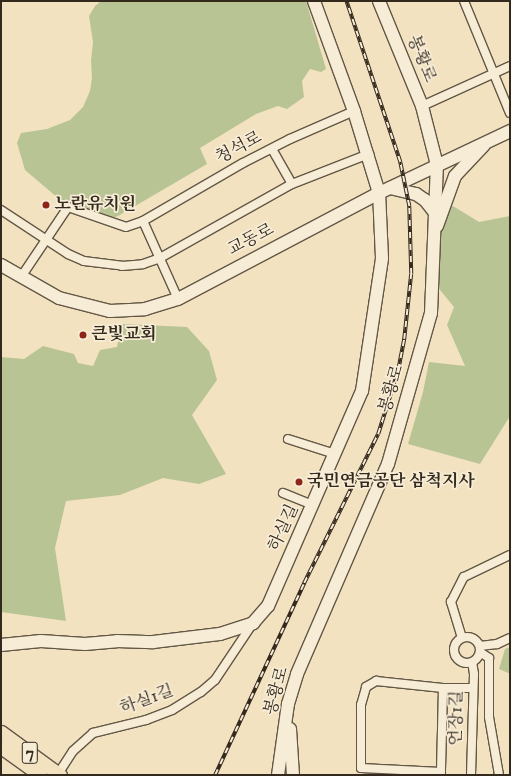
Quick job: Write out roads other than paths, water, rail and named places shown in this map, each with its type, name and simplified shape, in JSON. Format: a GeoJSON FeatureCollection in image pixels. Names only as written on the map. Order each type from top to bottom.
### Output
{"type":"FeatureCollection","features":[{"type":"Feature","properties":{"kind":"main road","name":"7"},"geometry":{"type":"LineString","coordinates":[[3,736],[59,774]]}},
{"type":"Feature","properties":{"kind":"main road","name":"7"},"geometry":{"type":"LineString","coordinates":[[3,736],[40,775]]}},
{"type":"Feature","properties":{"kind":"street"},"geometry":{"type":"LineString","coordinates":[[314,1],[369,154],[385,190],[416,194],[425,200],[435,213]]}},
{"type":"Feature","properties":{"kind":"street"},"geometry":{"type":"LineString","coordinates":[[464,1],[495,73],[510,113]]}},
{"type":"Feature","properties":{"kind":"street","name":"봉황로"},"geometry":{"type":"LineString","coordinates":[[278,775],[288,704],[297,674],[388,464],[431,313],[437,165],[422,106],[381,2]]}},
{"type":"Feature","properties":{"kind":"street"},"geometry":{"type":"LineString","coordinates":[[422,106],[510,66]]}},
{"type":"Feature","properties":{"kind":"street","name":"청석로"},"geometry":{"type":"LineString","coordinates":[[45,239],[68,207],[126,227],[143,221],[243,163],[354,111]]}},
{"type":"Feature","properties":{"kind":"street","name":"교동로"},"geometry":{"type":"LineString","coordinates":[[1,265],[59,298],[110,311],[145,309],[178,299],[385,190],[489,140],[510,132]]}},
{"type":"Feature","properties":{"kind":"street"},"geometry":{"type":"LineString","coordinates":[[434,235],[455,176],[489,140]]}},
{"type":"Feature","properties":{"kind":"street"},"geometry":{"type":"LineString","coordinates":[[272,149],[292,184]]}},
{"type":"Feature","properties":{"kind":"street"},"geometry":{"type":"LineString","coordinates":[[1,210],[45,239],[84,261],[122,266],[136,264],[160,258],[292,184],[369,154]]}},
{"type":"Feature","properties":{"kind":"street","name":"하실길"},"geometry":{"type":"LineString","coordinates":[[253,623],[268,606],[362,390],[382,258],[385,190]]}},
{"type":"Feature","properties":{"kind":"street"},"geometry":{"type":"LineString","coordinates":[[143,221],[178,299]]}},
{"type":"Feature","properties":{"kind":"street"},"geometry":{"type":"LineString","coordinates":[[21,277],[45,239]]}},
{"type":"Feature","properties":{"kind":"street"},"geometry":{"type":"LineString","coordinates":[[288,439],[335,454]]}},
{"type":"Feature","properties":{"kind":"street"},"geometry":{"type":"LineString","coordinates":[[283,493],[312,506]]}},
{"type":"Feature","properties":{"kind":"street"},"geometry":{"type":"LineString","coordinates":[[462,638],[451,602],[464,578],[510,556]]}},
{"type":"Feature","properties":{"kind":"street"},"geometry":{"type":"LineString","coordinates":[[1,645],[41,640],[85,644],[117,641],[153,642],[220,634],[253,623]]}},
{"type":"Feature","properties":{"kind":"street","name":"하실1길"},"geometry":{"type":"LineString","coordinates":[[59,774],[73,751],[92,733],[146,720],[172,710],[201,692],[215,680],[253,623]]}},
{"type":"Feature","properties":{"kind":"street"},"geometry":{"type":"LineString","coordinates":[[480,649],[478,657],[472,662],[462,662],[455,654],[455,645],[462,638],[471,637],[489,658],[489,718],[499,775]]}},
{"type":"Feature","properties":{"kind":"street"},"geometry":{"type":"LineString","coordinates":[[480,649],[510,638]]}},
{"type":"Feature","properties":{"kind":"street","name":"언장1길"},"geometry":{"type":"LineString","coordinates":[[471,775],[474,674],[472,662]]}},
{"type":"Feature","properties":{"kind":"street"},"geometry":{"type":"LineString","coordinates":[[443,688],[441,772],[361,768],[361,705],[366,687],[376,681],[443,688],[473,688]]}},
{"type":"Feature","properties":{"kind":"street"},"geometry":{"type":"LineString","coordinates":[[269,775],[274,750],[288,704]]}},
{"type":"Feature","properties":{"kind":"street"},"geometry":{"type":"LineString","coordinates":[[288,704],[292,775]]}},
{"type":"Feature","properties":{"kind":"railway"},"geometry":{"type":"LineString","coordinates":[[215,775],[304,583],[378,434],[398,370],[404,339],[411,274],[409,206],[400,162],[346,1]]}},
{"type":"Feature","properties":{"kind":"place","name":"노란유치원"},"geometry":{"type":"Point","coordinates":[46,205]}},
{"type":"Feature","properties":{"kind":"place","name":"큰빛교회"},"geometry":{"type":"Point","coordinates":[83,335]}},
{"type":"Feature","properties":{"kind":"place","name":"국민연금공단 삼척지사"},"geometry":{"type":"Point","coordinates":[299,482]}}]}
